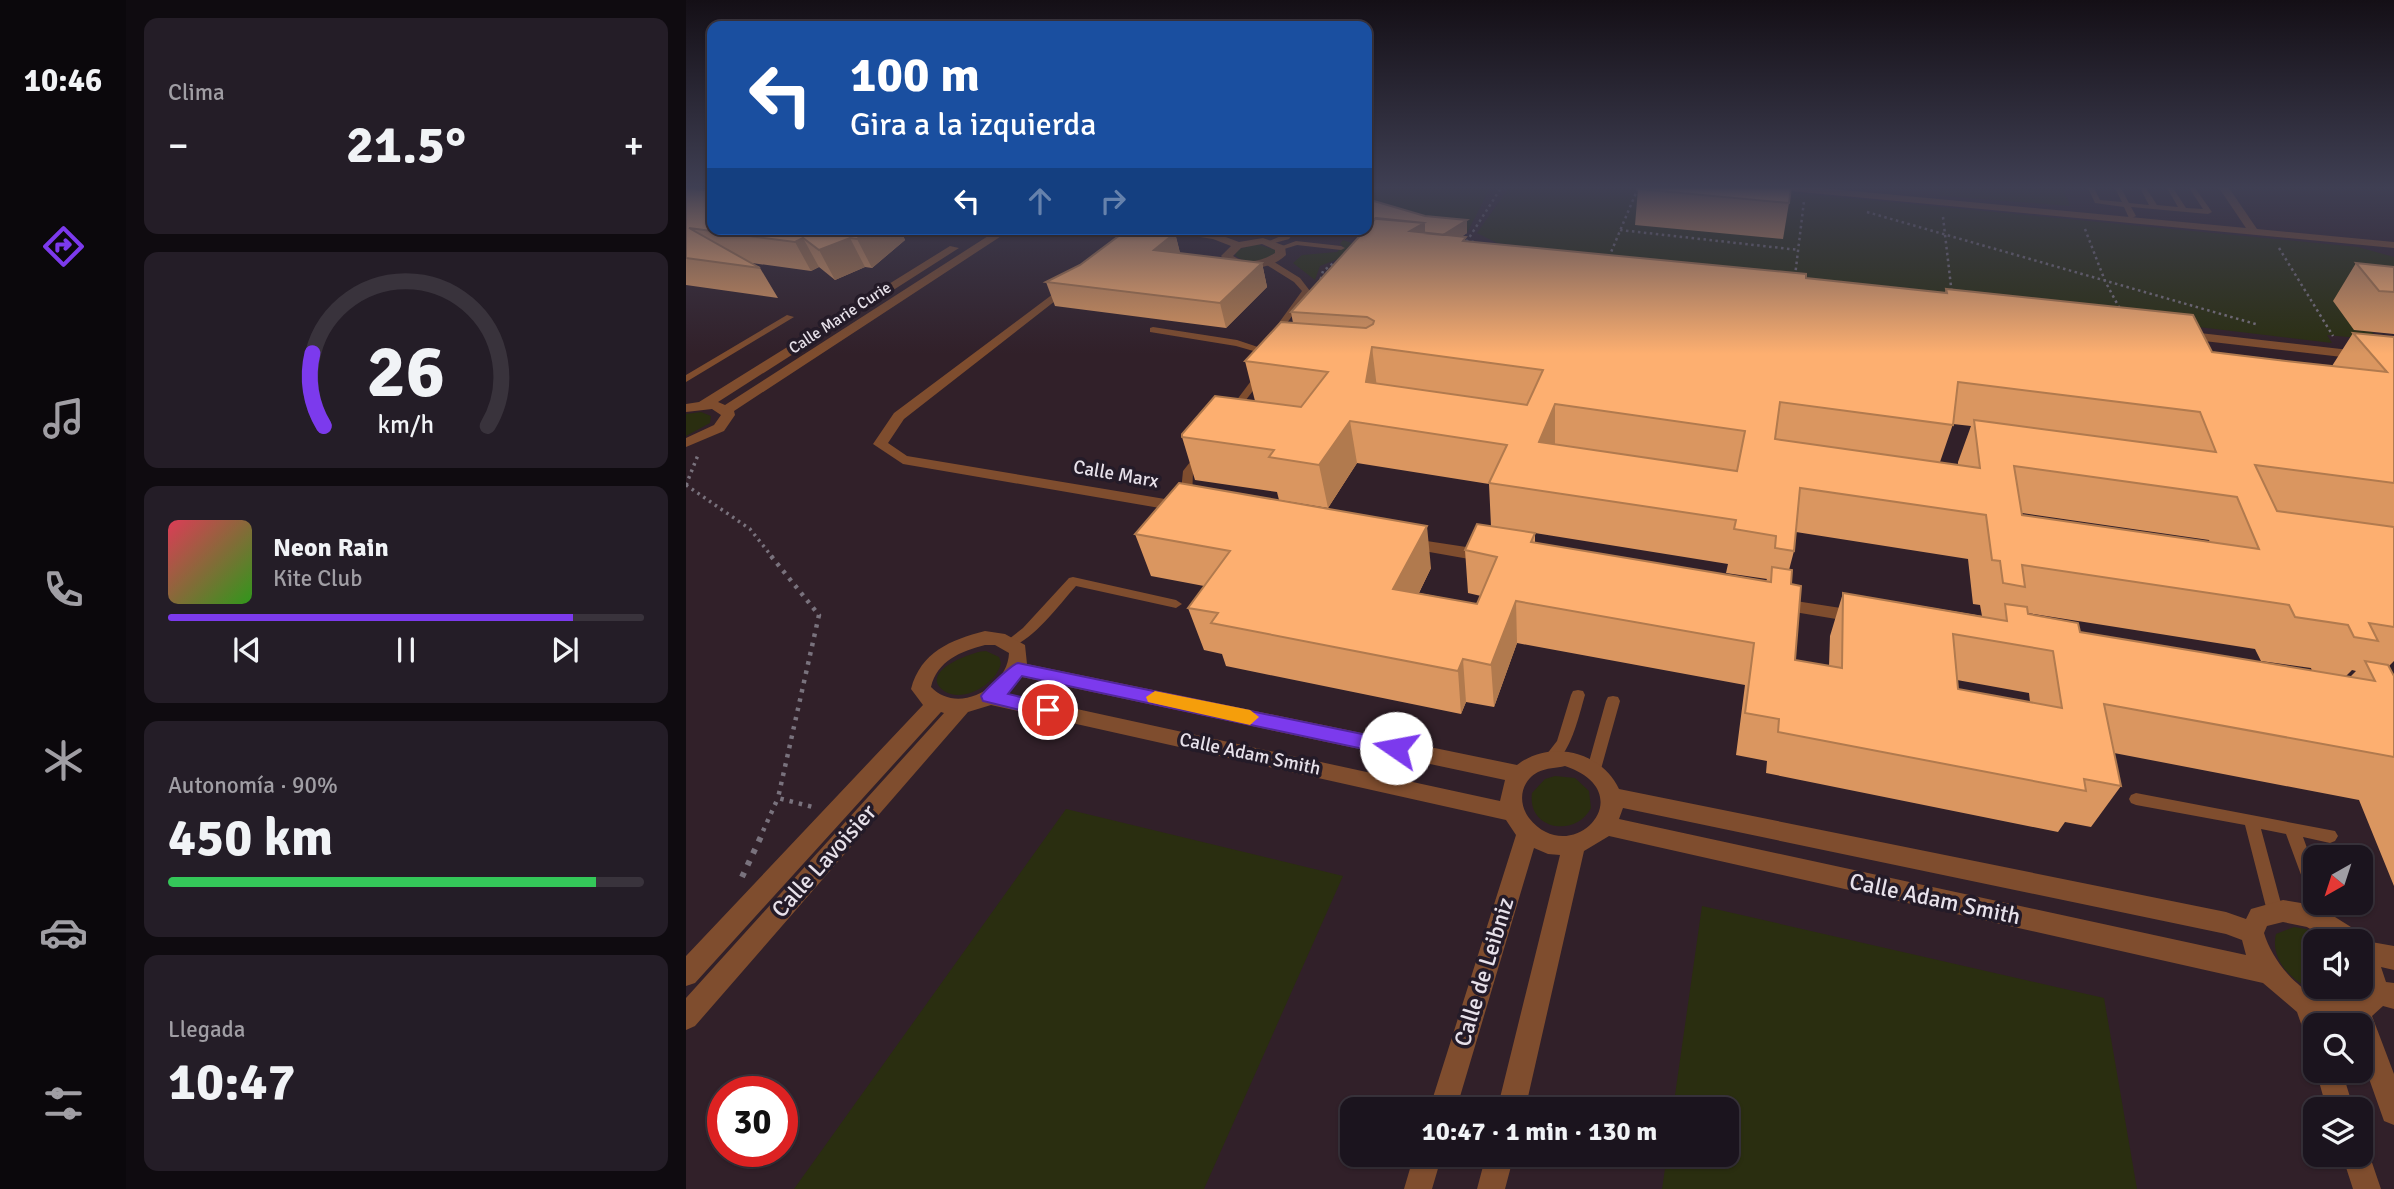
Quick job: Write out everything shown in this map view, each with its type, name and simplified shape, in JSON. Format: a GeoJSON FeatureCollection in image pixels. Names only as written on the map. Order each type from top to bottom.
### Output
{"type":"FeatureCollection","features":[{"type":"Feature","properties":{"kind":"street","name":"Calle Marie Curie"},"geometry":{"type":"LineString","coordinates":[[704,405],[961,243]]}},
{"type":"Feature","properties":{"kind":"street","name":"Calle Marie Curie"},"geometry":{"type":"LineString","coordinates":[[707,434],[725,421],[726,410],[985,243]]}},
{"type":"Feature","properties":{"kind":"street"},"geometry":{"type":"LineString","coordinates":[[1234,243],[1276,245],[1280,255],[1268,262],[1250,265],[1234,262],[1227,256],[1238,245]]}},
{"type":"Feature","properties":{"kind":"street","name":"Calle Marx"},"geometry":{"type":"LineString","coordinates":[[1084,274],[899,416],[880,444],[903,460],[1193,508]]}},
{"type":"Feature","properties":{"kind":"street"},"geometry":{"type":"LineString","coordinates":[[2167,334],[2394,359]]}},
{"type":"Feature","properties":{"kind":"street"},"geometry":{"type":"LineString","coordinates":[[686,408],[704,405],[726,410]]}},
{"type":"Feature","properties":{"kind":"street"},"geometry":{"type":"LineString","coordinates":[[686,443],[707,434]]}},
{"type":"Feature","properties":{"kind":"street"},"geometry":{"type":"LineString","coordinates":[[1392,541],[1502,559]]}},
{"type":"Feature","properties":{"kind":"street"},"geometry":{"type":"LineString","coordinates":[[1762,601],[1872,619]]}},
{"type":"Feature","properties":{"kind":"street"},"geometry":{"type":"LineString","coordinates":[[985,638],[1010,643],[1018,650],[1018,669],[1001,689],[962,706],[936,704],[926,698],[921,689],[929,667],[940,656],[953,647],[985,638]]}},
{"type":"Feature","properties":{"kind":"street","name":"Calle Adam Smith"},"geometry":{"type":"LineString","coordinates":[[1018,669],[1518,774]]}},
{"type":"Feature","properties":{"kind":"street","name":"Calle Adam Smith"},"geometry":{"type":"LineString","coordinates":[[989,696],[1510,812]]}},
{"type":"Feature","properties":{"kind":"street","name":"Calle Lavoisier"},"geometry":{"type":"LineString","coordinates":[[686,974],[936,704]]}},
{"type":"Feature","properties":{"kind":"street","name":"Calle Lavoisier"},"geometry":{"type":"LineString","coordinates":[[686,1017],[962,706]]}},
{"type":"Feature","properties":{"kind":"street"},"geometry":{"type":"LineString","coordinates":[[1550,759],[1580,762],[1594,769],[1608,786],[1611,811],[1597,834],[1574,844],[1549,844],[1527,835],[1510,812],[1511,788],[1518,774],[1550,759]]}},
{"type":"Feature","properties":{"kind":"street","name":"Calle Adam Smith"},"geometry":{"type":"LineString","coordinates":[[1611,796],[2226,923],[2251,932]]}},
{"type":"Feature","properties":{"kind":"street","name":"Calle Adam Smith"},"geometry":{"type":"LineString","coordinates":[[1604,825],[2267,972]]}},
{"type":"Feature","properties":{"kind":"street","name":"Calle de Leibniz"},"geometry":{"type":"LineString","coordinates":[[1446,1097],[1527,835]]}},
{"type":"Feature","properties":{"kind":"street"},"geometry":{"type":"LineString","coordinates":[[1514,1097],[1574,844]]}},
{"type":"Feature","properties":{"kind":"street"},"geometry":{"type":"LineString","coordinates":[[2303,914],[2275,911],[2255,922],[2251,932],[2252,944],[2267,972],[2285,990],[2307,1005],[2334,1013],[2358,1012],[2385,994],[2373,976]]}},
{"type":"Feature","properties":{"kind":"street"},"geometry":{"type":"LineString","coordinates":[[2324,915],[2337,929]]}},
{"type":"Feature","properties":{"kind":"street"},"geometry":{"type":"LineString","coordinates":[[2373,955],[2394,958]]}},
{"type":"Feature","properties":{"kind":"street"},"geometry":{"type":"LineString","coordinates":[[2307,1005],[2310,1013]]}},
{"type":"Feature","properties":{"kind":"street"},"geometry":{"type":"LineString","coordinates":[[2358,1012],[2394,1111]]}},
{"type":"Feature","properties":{"kind":"street"},"geometry":{"type":"LineString","coordinates":[[1418,1189],[1424,1167]]}},
{"type":"Feature","properties":{"kind":"street"},"geometry":{"type":"LineString","coordinates":[[1492,1189],[1497,1167]]}},
{"type":"Feature","properties":{"kind":"street"},"geometry":{"type":"LineString","coordinates":[[2360,1167],[2367,1189]]}},
{"type":"Feature","properties":{"kind":"lane"},"geometry":{"type":"LineString","coordinates":[[1276,245],[1291,243]]}},
{"type":"Feature","properties":{"kind":"lane"},"geometry":{"type":"LineString","coordinates":[[1300,243],[1341,248]]}},
{"type":"Feature","properties":{"kind":"lane"},"geometry":{"type":"LineString","coordinates":[[1229,417],[1260,376],[1261,359],[1306,291],[1297,280],[1268,262]]}},
{"type":"Feature","properties":{"kind":"lane"},"geometry":{"type":"LineString","coordinates":[[686,379],[790,317]]}},
{"type":"Feature","properties":{"kind":"lane"},"geometry":{"type":"LineString","coordinates":[[1153,330],[1237,343],[1261,359],[1286,356]]}},
{"type":"Feature","properties":{"kind":"lane"},"geometry":{"type":"LineString","coordinates":[[1193,508],[1188,471],[1206,448]]}},
{"type":"Feature","properties":{"kind":"lane"},"geometry":{"type":"LineString","coordinates":[[1010,643],[1028,631],[1073,581],[1176,604]]}},
{"type":"Feature","properties":{"kind":"lane"},"geometry":{"type":"LineString","coordinates":[[1550,759],[1563,743],[1577,695]]}},
{"type":"Feature","properties":{"kind":"lane"},"geometry":{"type":"LineString","coordinates":[[1594,769],[1613,701]]}},
{"type":"Feature","properties":{"kind":"lane"},"geometry":{"type":"LineString","coordinates":[[2136,799],[2330,836]]}},
{"type":"Feature","properties":{"kind":"lane"},"geometry":{"type":"LineString","coordinates":[[2251,820],[2275,911]]}},
{"type":"Feature","properties":{"kind":"lane"},"geometry":{"type":"LineString","coordinates":[[2292,828],[2303,858]]}},
{"type":"Feature","properties":{"kind":"path"},"geometry":{"type":"LineString","coordinates":[[1461,247],[1465,243]]}},
{"type":"Feature","properties":{"kind":"path"},"geometry":{"type":"LineString","coordinates":[[1609,257],[1615,243]]}},
{"type":"Feature","properties":{"kind":"path"},"geometry":{"type":"LineString","coordinates":[[1740,243],[1798,250]]}},
{"type":"Feature","properties":{"kind":"path"},"geometry":{"type":"LineString","coordinates":[[1782,276],[1795,277],[1799,243]]}},
{"type":"Feature","properties":{"kind":"path"},"geometry":{"type":"LineString","coordinates":[[1946,243],[1953,307]]}},
{"type":"Feature","properties":{"kind":"path"},"geometry":{"type":"LineString","coordinates":[[1977,243],[2262,326]]}},
{"type":"Feature","properties":{"kind":"path"},"geometry":{"type":"LineString","coordinates":[[2091,243],[2105,281],[2123,315]]}},
{"type":"Feature","properties":{"kind":"path"},"geometry":{"type":"LineString","coordinates":[[2276,243],[2341,349],[2358,354]]}},
{"type":"Feature","properties":{"kind":"path"},"geometry":{"type":"LineString","coordinates":[[1600,257],[1622,259]]}},
{"type":"Feature","properties":{"kind":"path"},"geometry":{"type":"LineString","coordinates":[[1301,302],[1317,289],[1328,264],[1339,260]]}},
{"type":"Feature","properties":{"kind":"path"},"geometry":{"type":"LineString","coordinates":[[707,434],[686,485],[750,528],[819,615],[778,798],[834,813]]}},
{"type":"Feature","properties":{"kind":"shaded area"},"geometry":{"type":"Polygon","coordinates":[[[686,243],[2394,243],[2394,1189],[686,1189],[686,243]]]}},
{"type":"Feature","properties":{"kind":"green space"},"geometry":{"type":"Polygon","coordinates":[[[1353,243],[1366,248],[1320,266],[1315,280],[1293,263],[1302,255],[1337,252],[1343,246],[1340,244],[1353,243]]]}},
{"type":"Feature","properties":{"kind":"green space"},"geometry":{"type":"Polygon","coordinates":[[[1501,243],[2322,243],[2358,247],[2394,257],[2394,308],[2354,330],[2372,332],[2379,340],[2327,335],[2332,343],[1501,243]]]}},
{"type":"Feature","properties":{"kind":"green space"},"geometry":{"type":"Polygon","coordinates":[[[1257,244],[1275,250],[1275,253],[1266,259],[1255,261],[1244,260],[1235,255],[1239,249],[1257,244]]]}},
{"type":"Feature","properties":{"kind":"green space"},"geometry":{"type":"Polygon","coordinates":[[[701,412],[711,416],[710,423],[686,436],[686,414],[701,412]]]}},
{"type":"Feature","properties":{"kind":"green space"},"geometry":{"type":"Polygon","coordinates":[[[986,651],[999,657],[1001,663],[993,678],[986,684],[961,695],[944,691],[938,684],[937,677],[950,664],[986,651]]]}},
{"type":"Feature","properties":{"kind":"green space"},"geometry":{"type":"Polygon","coordinates":[[[1555,776],[1575,778],[1589,791],[1591,808],[1575,824],[1554,826],[1537,815],[1532,805],[1532,793],[1545,779],[1555,776]]]}},
{"type":"Feature","properties":{"kind":"green space"},"geometry":{"type":"Polygon","coordinates":[[[1066,809],[1343,876],[1204,1189],[794,1189],[1066,809]]]}},
{"type":"Feature","properties":{"kind":"green space"},"geometry":{"type":"Polygon","coordinates":[[[1702,906],[2104,998],[2137,1189],[1662,1189],[1665,1167],[1739,1167],[1739,1097],[1675,1097],[1702,906]]]}},
{"type":"Feature","properties":{"kind":"green space"},"geometry":{"type":"Polygon","coordinates":[[[2294,927],[2306,929],[2303,929],[2303,984],[2279,960],[2275,947],[2276,934],[2294,927]]]}},
{"type":"Feature","properties":{"kind":"building"},"geometry":{"type":"Polygon","coordinates":[[[686,243],[716,243],[760,268],[686,258],[686,243]]]}},
{"type":"Feature","properties":{"kind":"building"},"geometry":{"type":"Polygon","coordinates":[[[810,243],[836,243],[819,250],[810,243]]]}},
{"type":"Feature","properties":{"kind":"building"},"geometry":{"type":"Polygon","coordinates":[[[1109,243],[1162,243],[1154,250],[1262,263],[1220,303],[1046,282],[1080,265],[1109,243]]]}},
{"type":"Feature","properties":{"kind":"building"},"geometry":{"type":"Polygon","coordinates":[[[1353,243],[1489,243],[1806,274],[1806,278],[1947,293],[1946,289],[2193,315],[2212,352],[2387,372],[2353,333],[2394,337],[2394,483],[2255,465],[2277,511],[2394,527],[2394,627],[2369,623],[2378,641],[2354,637],[2348,625],[2295,617],[2289,605],[2022,565],[2025,587],[2003,583],[2000,561],[1992,560],[1986,515],[1800,488],[1794,551],[1775,548],[1776,536],[1734,529],[1736,520],[1489,483],[1507,445],[1350,421],[1319,465],[1269,457],[1274,450],[1182,437],[1215,396],[1301,407],[1328,372],[1245,361],[1281,322],[1366,328],[1374,321],[1367,317],[1291,312],[1353,243]],[[1372,347],[1366,382],[1527,405],[1543,370],[1372,347]],[[1958,382],[1953,425],[1780,402],[1775,439],[1980,468],[1974,420],[2216,452],[2200,412],[1958,382]],[[1555,404],[1539,442],[1737,471],[1745,431],[1555,404]],[[2014,466],[2022,515],[2259,549],[2237,497],[2014,466]]]}},
{"type":"Feature","properties":{"kind":"building"},"geometry":{"type":"Polygon","coordinates":[[[2356,263],[2394,267],[2394,292],[2379,291],[2356,263]]]}},
{"type":"Feature","properties":{"kind":"building"},"geometry":{"type":"Polygon","coordinates":[[[1179,483],[1427,526],[1393,589],[1477,604],[1497,557],[1465,550],[1477,524],[1535,533],[1531,542],[1771,582],[1772,567],[1792,570],[1791,584],[1801,586],[1795,660],[1842,668],[1843,593],[2007,621],[2005,604],[2027,607],[2028,614],[2078,623],[2080,632],[2375,681],[2365,661],[2388,665],[2394,676],[2394,757],[2104,704],[2121,786],[2084,779],[2086,791],[1778,732],[1779,719],[1745,713],[1754,643],[1516,601],[1491,665],[1463,659],[1458,671],[1211,623],[1218,613],[1188,608],[1230,551],[1135,534],[1179,483]],[[1953,634],[1958,689],[2062,708],[2053,651],[1953,634]]]}},
{"type":"Feature","properties":{"kind":"slow traffic"},"geometry":{"type":"LineString","coordinates":[[1155,697],[1250,717]]}},
{"type":"Feature","properties":{"kind":"route"},"geometry":{"type":"LineString","coordinates":[[1048,710],[989,696],[1001,689],[1018,669],[1396,748]]}}]}
